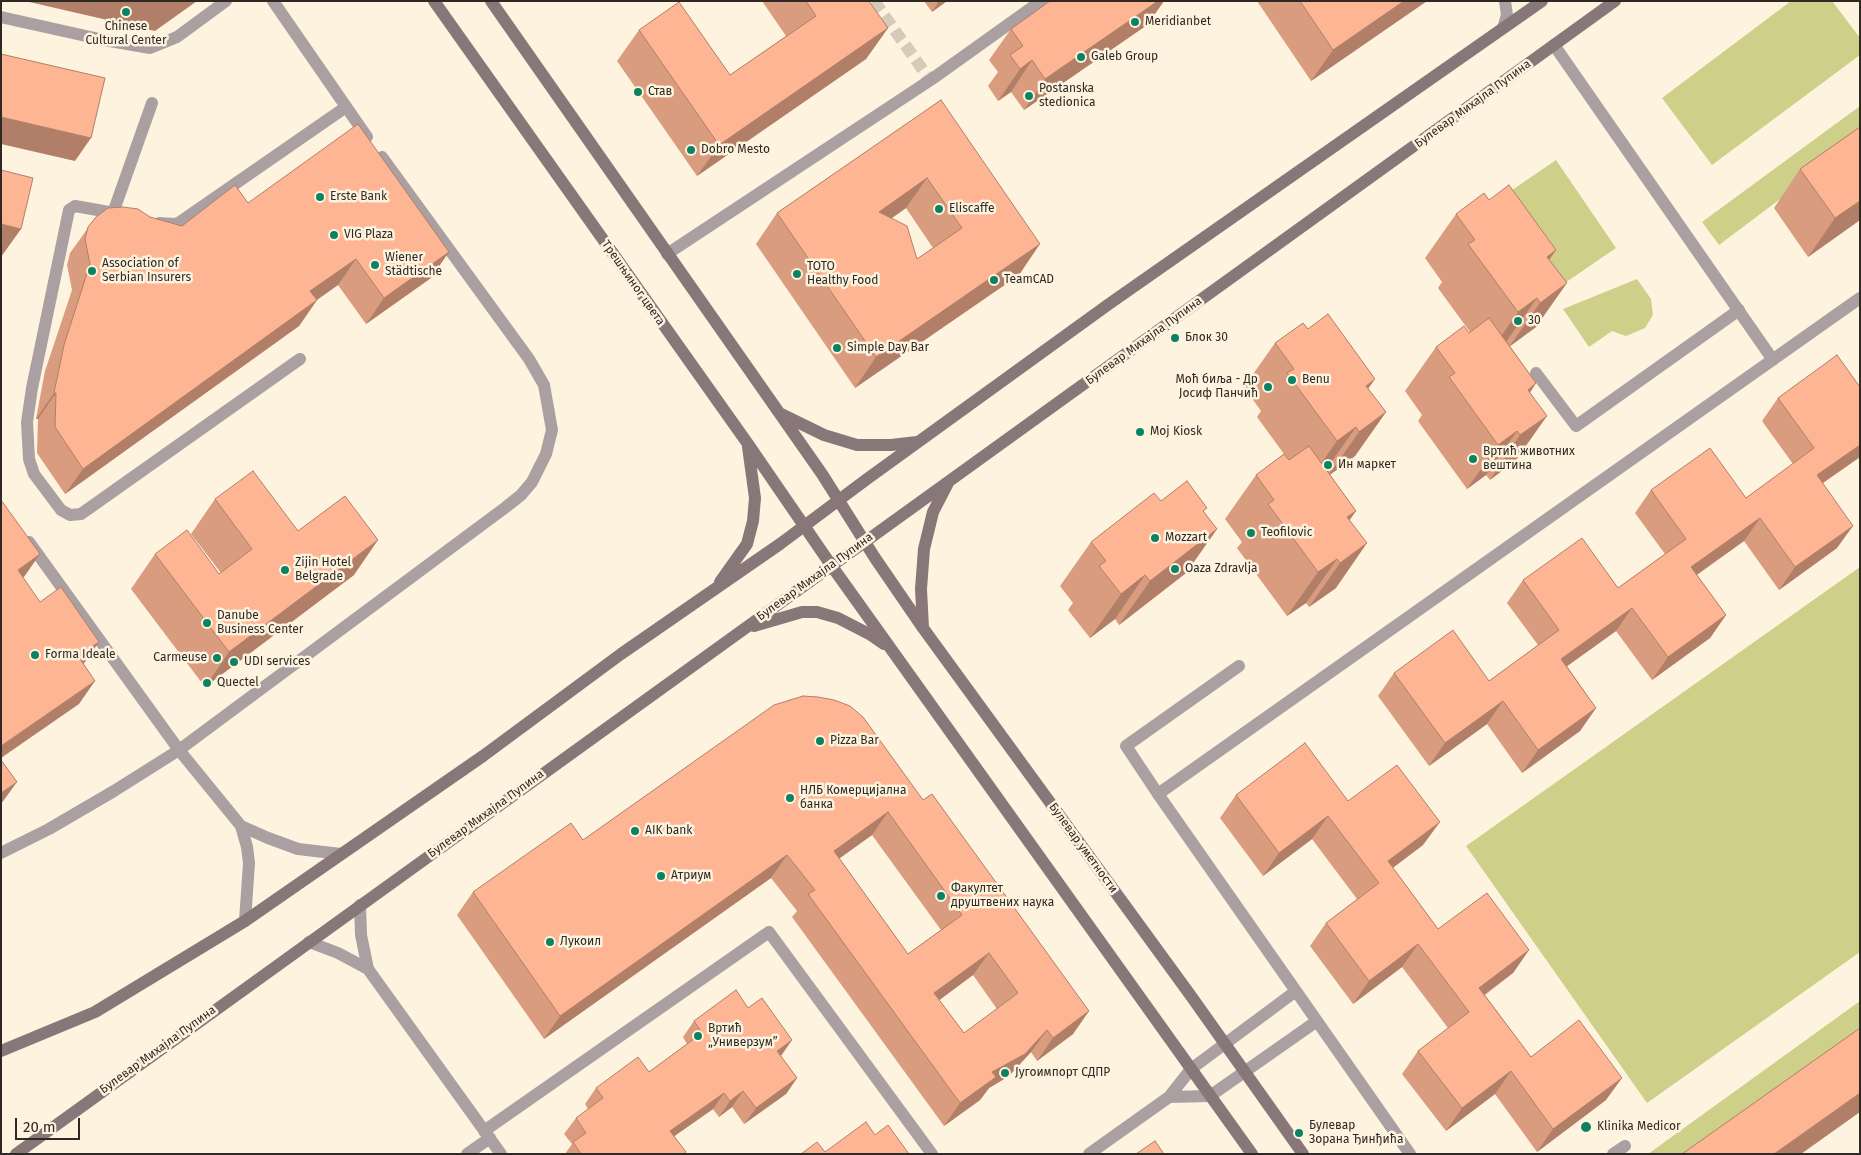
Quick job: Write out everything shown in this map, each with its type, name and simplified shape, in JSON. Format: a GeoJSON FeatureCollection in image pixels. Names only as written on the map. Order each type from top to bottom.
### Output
{"type":"FeatureCollection","features":[{"type":"Feature","properties":{"kind":"main road","name":"Трешњиног цвета"},"geometry":{"type":"LineString","coordinates":[[434,1],[748,444],[831,565]]}},
{"type":"Feature","properties":{"kind":"main road"},"geometry":{"type":"LineString","coordinates":[[491,1],[779,413],[865,541]]}},
{"type":"Feature","properties":{"kind":"main road","name":"Булевар Михајла Пупина"},"geometry":{"type":"LineString","coordinates":[[16,1154],[1615,1]]}},
{"type":"Feature","properties":{"kind":"main road"},"geometry":{"type":"LineString","coordinates":[[1,1051],[95,1012],[245,921],[483,756],[1109,304],[1538,2]]}},
{"type":"Feature","properties":{"kind":"main road"},"geometry":{"type":"LineString","coordinates":[[779,413],[824,435],[857,445],[890,446],[919,442]]}},
{"type":"Feature","properties":{"kind":"main road"},"geometry":{"type":"LineString","coordinates":[[714,590],[747,544],[755,498],[748,444]]}},
{"type":"Feature","properties":{"kind":"main road"},"geometry":{"type":"LineString","coordinates":[[923,628],[921,590],[924,549],[933,512],[950,481]]}},
{"type":"Feature","properties":{"kind":"main road","name":"Булевар уметности"},"geometry":{"type":"LineString","coordinates":[[865,541],[923,628],[1303,1154]]}},
{"type":"Feature","properties":{"kind":"main road"},"geometry":{"type":"LineString","coordinates":[[831,565],[1252,1154]]}},
{"type":"Feature","properties":{"kind":"main road"},"geometry":{"type":"LineString","coordinates":[[742,630],[802,612],[817,612],[838,618],[871,635],[892,649]]}},
{"type":"Feature","properties":{"kind":"street"},"geometry":{"type":"LineString","coordinates":[[1,17],[104,40],[150,48],[177,38],[226,1]]}},
{"type":"Feature","properties":{"kind":"street"},"geometry":{"type":"LineString","coordinates":[[1,853],[49,829],[98,801],[179,750],[521,495],[532,482],[546,454],[552,430],[550,408],[544,386],[529,359],[346,107],[273,1]]}},
{"type":"Feature","properties":{"kind":"street"},"geometry":{"type":"LineString","coordinates":[[667,254],[932,79],[1041,1]]}},
{"type":"Feature","properties":{"kind":"street"},"geometry":{"type":"LineString","coordinates":[[1503,28],[1507,15],[1505,1]]}},
{"type":"Feature","properties":{"kind":"street"},"geometry":{"type":"LineString","coordinates":[[1554,45],[1773,360]]}},
{"type":"Feature","properties":{"kind":"street"},"geometry":{"type":"LineString","coordinates":[[113,212],[152,104]]}},
{"type":"Feature","properties":{"kind":"street"},"geometry":{"type":"LineString","coordinates":[[148,220],[165,224],[180,222],[346,107]]}},
{"type":"Feature","properties":{"kind":"street"},"geometry":{"type":"LineString","coordinates":[[130,216],[75,206],[69,210],[32,388],[27,422],[29,459],[34,474],[60,510],[70,515],[81,514],[300,359]]}},
{"type":"Feature","properties":{"kind":"street"},"geometry":{"type":"LineString","coordinates":[[1158,794],[1860,298]]}},
{"type":"Feature","properties":{"kind":"street"},"geometry":{"type":"LineString","coordinates":[[1536,373],[1576,426],[1738,310]]}},
{"type":"Feature","properties":{"kind":"street"},"geometry":{"type":"LineString","coordinates":[[24,536],[179,750],[241,826],[249,863],[245,921]]}},
{"type":"Feature","properties":{"kind":"street"},"geometry":{"type":"LineString","coordinates":[[1239,666],[1126,746],[1410,1154]]}},
{"type":"Feature","properties":{"kind":"street"},"geometry":{"type":"LineString","coordinates":[[241,826],[298,849],[341,854]]}},
{"type":"Feature","properties":{"kind":"street"},"geometry":{"type":"LineString","coordinates":[[360,905],[361,935],[368,969],[501,1154]]}},
{"type":"Feature","properties":{"kind":"street"},"geometry":{"type":"LineString","coordinates":[[467,1154],[487,1134],[769,932],[932,1154]]}},
{"type":"Feature","properties":{"kind":"street"},"geometry":{"type":"LineString","coordinates":[[309,942],[368,969]]}},
{"type":"Feature","properties":{"kind":"street"},"geometry":{"type":"LineString","coordinates":[[1089,1154],[1169,1097],[1191,1069],[1296,991]]}},
{"type":"Feature","properties":{"kind":"street"},"geometry":{"type":"LineString","coordinates":[[1169,1097],[1210,1096],[1317,1021]]}},
{"type":"Feature","properties":{"kind":"street"},"geometry":{"type":"LineString","coordinates":[[1613,1154],[1625,1146]]}},
{"type":"Feature","properties":{"kind":"green space"},"geometry":{"type":"Polygon","coordinates":[[[1791,1],[1832,1],[1860,38],[1860,55],[1712,165],[1662,98],[1791,1]]]}},
{"type":"Feature","properties":{"kind":"green space"},"geometry":{"type":"Polygon","coordinates":[[[1860,106],[1860,139],[1719,245],[1702,222],[1860,106]]]}},
{"type":"Feature","properties":{"kind":"green space"},"geometry":{"type":"Polygon","coordinates":[[[1556,160],[1616,248],[1559,287],[1499,199],[1556,160]]]}},
{"type":"Feature","properties":{"kind":"green space"},"geometry":{"type":"Polygon","coordinates":[[[1637,279],[1651,299],[1653,315],[1645,328],[1626,336],[1612,331],[1589,347],[1563,309],[1637,279]]]}},
{"type":"Feature","properties":{"kind":"green space"},"geometry":{"type":"Polygon","coordinates":[[[1860,567],[1860,952],[1647,1103],[1466,846],[1860,567]]]}},
{"type":"Feature","properties":{"kind":"green space"},"geometry":{"type":"Polygon","coordinates":[[[1860,1001],[1860,1038],[1700,1154],[1648,1154],[1860,1001]]]}},
{"type":"Feature","properties":{"kind":"building"},"geometry":{"type":"Polygon","coordinates":[[[806,1],[869,1],[888,28],[719,145],[639,30],[679,2],[730,75],[816,16],[806,1]]]}},
{"type":"Feature","properties":{"kind":"building"},"geometry":{"type":"Polygon","coordinates":[[[1050,1],[1158,1],[1045,79],[1032,60],[1020,69],[1010,55],[1023,46],[1011,29],[1050,1]]]}},
{"type":"Feature","properties":{"kind":"building"},"geometry":{"type":"Polygon","coordinates":[[[1300,1],[1404,1],[1333,50],[1300,1]]]}},
{"type":"Feature","properties":{"kind":"building"},"geometry":{"type":"Polygon","coordinates":[[[1,54],[105,78],[91,138],[1,117],[1,54]]]}},
{"type":"Feature","properties":{"kind":"building"},"geometry":{"type":"Polygon","coordinates":[[[941,100],[1040,244],[876,357],[777,213],[941,100]],[[927,178],[879,212],[907,226],[917,259],[962,228],[927,178]]]}},
{"type":"Feature","properties":{"kind":"building"},"geometry":{"type":"Polygon","coordinates":[[[358,124],[449,252],[384,298],[356,259],[310,291],[317,300],[83,469],[55,427],[56,393],[54,393],[64,345],[90,264],[85,239],[88,227],[96,217],[108,208],[123,207],[138,209],[150,217],[182,226],[235,185],[248,203],[358,124]]]}},
{"type":"Feature","properties":{"kind":"building"},"geometry":{"type":"Polygon","coordinates":[[[1860,127],[1860,201],[1835,218],[1800,169],[1860,127]]]}},
{"type":"Feature","properties":{"kind":"building"},"geometry":{"type":"Polygon","coordinates":[[[1,170],[33,178],[21,229],[1,224],[1,170]]]}},
{"type":"Feature","properties":{"kind":"building"},"geometry":{"type":"Polygon","coordinates":[[[1509,185],[1556,250],[1547,257],[1567,283],[1540,303],[1537,298],[1518,312],[1468,244],[1475,240],[1456,214],[1484,193],[1489,200],[1509,185]]]}},
{"type":"Feature","properties":{"kind":"building"},"geometry":{"type":"Polygon","coordinates":[[[1328,314],[1375,379],[1366,386],[1386,412],[1359,432],[1356,427],[1337,441],[1287,373],[1294,369],[1275,343],[1303,323],[1308,329],[1328,314]]]}},
{"type":"Feature","properties":{"kind":"building"},"geometry":{"type":"Polygon","coordinates":[[[1489,318],[1536,383],[1528,390],[1547,416],[1520,435],[1517,431],[1498,445],[1449,377],[1455,373],[1436,347],[1464,326],[1469,333],[1489,318]]]}},
{"type":"Feature","properties":{"kind":"building"},"geometry":{"type":"Polygon","coordinates":[[[1837,355],[1860,387],[1860,445],[1817,475],[1853,526],[1795,567],[1760,518],[1691,567],[1726,615],[1668,657],[1632,608],[1561,659],[1596,708],[1538,750],[1503,701],[1445,743],[1394,673],[1453,630],[1489,681],[1559,630],[1523,580],[1582,538],[1618,588],[1686,539],[1651,490],[1710,448],[1746,498],[1814,448],[1778,398],[1837,355]]]}},
{"type":"Feature","properties":{"kind":"building"},"geometry":{"type":"Polygon","coordinates":[[[1309,446],[1356,511],[1347,517],[1367,543],[1340,563],[1337,559],[1318,572],[1268,504],[1274,500],[1256,475],[1284,454],[1289,460],[1309,446]]]}},
{"type":"Feature","properties":{"kind":"building"},"geometry":{"type":"Polygon","coordinates":[[[253,471],[298,531],[345,496],[378,540],[229,652],[155,554],[187,530],[219,574],[252,549],[215,499],[253,471]]]}},
{"type":"Feature","properties":{"kind":"building"},"geometry":{"type":"Polygon","coordinates":[[[1187,481],[1207,508],[1203,511],[1217,529],[1150,581],[1145,575],[1121,594],[1099,566],[1106,561],[1091,542],[1154,493],[1161,501],[1187,481]]]}},
{"type":"Feature","properties":{"kind":"building"},"geometry":{"type":"Polygon","coordinates":[[[1,500],[40,554],[18,570],[40,602],[61,587],[99,642],[78,656],[95,681],[1,746],[1,500]]]}},
{"type":"Feature","properties":{"kind":"building"},"geometry":{"type":"Polygon","coordinates":[[[803,696],[818,697],[850,706],[863,717],[923,800],[932,794],[1089,1011],[1053,1038],[1047,1030],[1025,1054],[992,1072],[996,1077],[960,1103],[808,894],[815,890],[787,855],[560,1016],[473,892],[571,823],[583,840],[774,705],[803,696]],[[888,812],[834,851],[908,954],[962,915],[888,812]],[[989,953],[934,993],[964,1033],[1018,993],[989,953]]]}},
{"type":"Feature","properties":{"kind":"building"},"geometry":{"type":"Polygon","coordinates":[[[1305,743],[1348,801],[1397,765],[1440,822],[1388,861],[1438,929],[1487,893],[1529,950],[1479,988],[1531,1057],[1579,1020],[1622,1078],[1553,1129],[1511,1071],[1462,1108],[1418,1051],[1469,1012],[1418,944],[1369,981],[1326,923],[1379,883],[1328,816],[1279,853],[1236,795],[1305,743]]]}},
{"type":"Feature","properties":{"kind":"building"},"geometry":{"type":"Polygon","coordinates":[[[1,760],[17,782],[1,793],[1,760]]]}},
{"type":"Feature","properties":{"kind":"building"},"geometry":{"type":"Polygon","coordinates":[[[736,990],[748,1008],[762,998],[792,1040],[777,1051],[797,1078],[756,1108],[743,1091],[730,1101],[724,1093],[670,1131],[686,1152],[684,1154],[581,1154],[573,1142],[586,1133],[576,1118],[603,1098],[596,1088],[638,1057],[649,1072],[702,1033],[694,1021],[736,990]]]}},
{"type":"Feature","properties":{"kind":"building"},"geometry":{"type":"Polygon","coordinates":[[[1860,1028],[1860,1093],[1774,1154],[1682,1154],[1860,1028]]]}},
{"type":"Feature","properties":{"kind":"building"},"geometry":{"type":"Polygon","coordinates":[[[866,1122],[875,1135],[888,1125],[909,1154],[801,1154],[817,1142],[825,1152],[866,1122]]]}},
{"type":"Feature","properties":{"kind":"building"},"geometry":{"type":"Polygon","coordinates":[[[1155,1141],[1164,1154],[1136,1154],[1155,1141]]]}},
{"type":"Feature","properties":{"kind":"tunnel"},"geometry":{"type":"LineString","coordinates":[[874,1],[930,80]]}},
{"type":"Feature","properties":{"kind":"place","name":"Chinese Cultural Center"},"geometry":{"type":"Point","coordinates":[126,12]}},
{"type":"Feature","properties":{"kind":"place","name":"Meridianbet"},"geometry":{"type":"Point","coordinates":[1135,22]}},
{"type":"Feature","properties":{"kind":"place","name":"Galeb Group"},"geometry":{"type":"Point","coordinates":[1081,57]}},
{"type":"Feature","properties":{"kind":"place","name":"Став"},"geometry":{"type":"Point","coordinates":[638,92]}},
{"type":"Feature","properties":{"kind":"place","name":"Postanska stedionica"},"geometry":{"type":"Point","coordinates":[1029,96]}},
{"type":"Feature","properties":{"kind":"place","name":"Dobro Mesto"},"geometry":{"type":"Point","coordinates":[691,150]}},
{"type":"Feature","properties":{"kind":"place","name":"Erste Bank"},"geometry":{"type":"Point","coordinates":[320,197]}},
{"type":"Feature","properties":{"kind":"place","name":"Eliscaffe"},"geometry":{"type":"Point","coordinates":[939,209]}},
{"type":"Feature","properties":{"kind":"place","name":"VIG Plaza"},"geometry":{"type":"Point","coordinates":[334,235]}},
{"type":"Feature","properties":{"kind":"place","name":"Wiener Städtische"},"geometry":{"type":"Point","coordinates":[375,265]}},
{"type":"Feature","properties":{"kind":"place","name":"Association of Serbian Insurers"},"geometry":{"type":"Point","coordinates":[92,271]}},
{"type":"Feature","properties":{"kind":"place","name":"TOTO Healthy Food"},"geometry":{"type":"Point","coordinates":[797,274]}},
{"type":"Feature","properties":{"kind":"place","name":"TeamCAD"},"geometry":{"type":"Point","coordinates":[994,280]}},
{"type":"Feature","properties":{"kind":"place","name":"30"},"geometry":{"type":"Point","coordinates":[1518,321]}},
{"type":"Feature","properties":{"kind":"place","name":"Блок 30"},"geometry":{"type":"Point","coordinates":[1175,338]}},
{"type":"Feature","properties":{"kind":"place","name":"Simple Day Bar"},"geometry":{"type":"Point","coordinates":[837,348]}},
{"type":"Feature","properties":{"kind":"place","name":"Benu"},"geometry":{"type":"Point","coordinates":[1292,380]}},
{"type":"Feature","properties":{"kind":"place","name":"Моћ биља - Др Јосиф Панчић"},"geometry":{"type":"Point","coordinates":[1268,387]}},
{"type":"Feature","properties":{"kind":"place","name":"Moj Kiosk"},"geometry":{"type":"Point","coordinates":[1140,432]}},
{"type":"Feature","properties":{"kind":"place","name":"Вртић животних вештина"},"geometry":{"type":"Point","coordinates":[1473,459]}},
{"type":"Feature","properties":{"kind":"place","name":"Ин маркет"},"geometry":{"type":"Point","coordinates":[1328,465]}},
{"type":"Feature","properties":{"kind":"place","name":"Teofilovic"},"geometry":{"type":"Point","coordinates":[1251,533]}},
{"type":"Feature","properties":{"kind":"place","name":"Mozzart"},"geometry":{"type":"Point","coordinates":[1155,538]}},
{"type":"Feature","properties":{"kind":"place","name":"Oaza Zdravlja"},"geometry":{"type":"Point","coordinates":[1175,569]}},
{"type":"Feature","properties":{"kind":"place","name":"Zijin Hotel Belgrade"},"geometry":{"type":"Point","coordinates":[285,570]}},
{"type":"Feature","properties":{"kind":"place","name":"Danube Business Center"},"geometry":{"type":"Point","coordinates":[207,623]}},
{"type":"Feature","properties":{"kind":"place","name":"Forma Ideale"},"geometry":{"type":"Point","coordinates":[35,655]}},
{"type":"Feature","properties":{"kind":"place","name":"Carmeuse"},"geometry":{"type":"Point","coordinates":[217,658]}},
{"type":"Feature","properties":{"kind":"place","name":"UDI services"},"geometry":{"type":"Point","coordinates":[234,662]}},
{"type":"Feature","properties":{"kind":"place","name":"Quectel"},"geometry":{"type":"Point","coordinates":[207,683]}},
{"type":"Feature","properties":{"kind":"place","name":"Pizza Bar"},"geometry":{"type":"Point","coordinates":[820,741]}},
{"type":"Feature","properties":{"kind":"place","name":"НЛБ Комерцијална банка"},"geometry":{"type":"Point","coordinates":[790,798]}},
{"type":"Feature","properties":{"kind":"place","name":"AIK bank"},"geometry":{"type":"Point","coordinates":[635,831]}},
{"type":"Feature","properties":{"kind":"place","name":"Атриум"},"geometry":{"type":"Point","coordinates":[661,876]}},
{"type":"Feature","properties":{"kind":"place","name":"Факултет друштвених наука"},"geometry":{"type":"Point","coordinates":[941,896]}},
{"type":"Feature","properties":{"kind":"place","name":"Лукоил"},"geometry":{"type":"Point","coordinates":[550,942]}},
{"type":"Feature","properties":{"kind":"place","name":"Вртић „Универзум”"},"geometry":{"type":"Point","coordinates":[698,1036]}},
{"type":"Feature","properties":{"kind":"place","name":"Југоимпорт СДПР"},"geometry":{"type":"Point","coordinates":[1005,1073]}},
{"type":"Feature","properties":{"kind":"place","name":"Klinika Medicor"},"geometry":{"type":"Point","coordinates":[1586,1127]}},
{"type":"Feature","properties":{"kind":"place","name":"Булевар Зорана Ђинђића"},"geometry":{"type":"Point","coordinates":[1299,1133]}}]}
